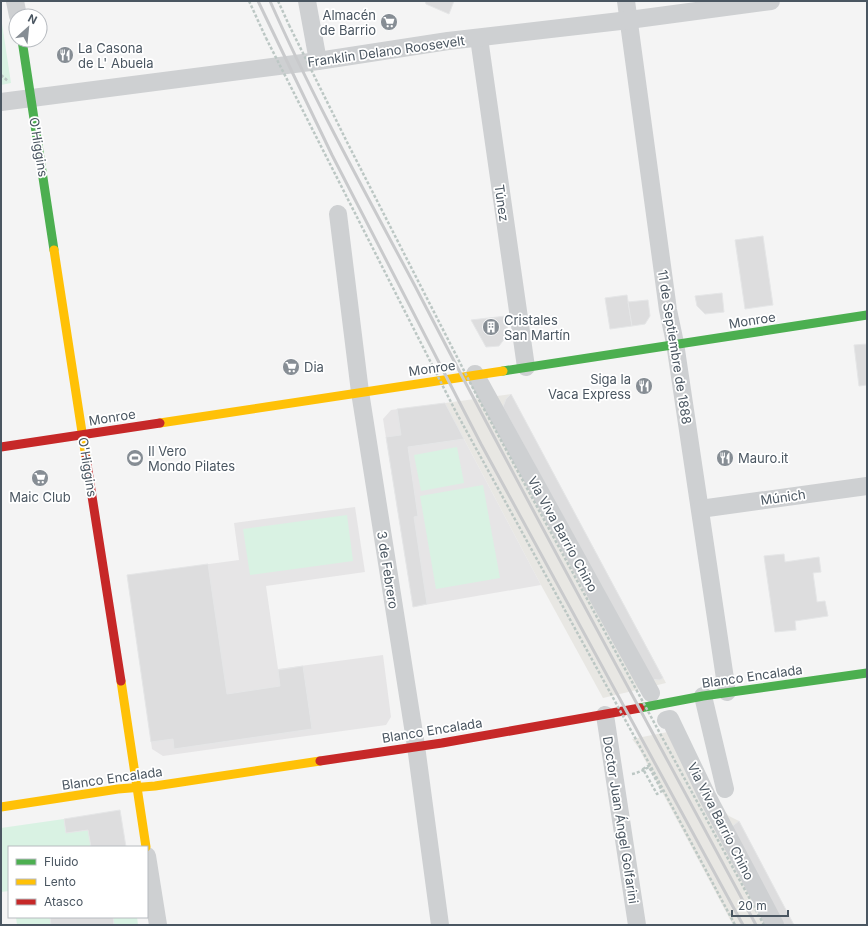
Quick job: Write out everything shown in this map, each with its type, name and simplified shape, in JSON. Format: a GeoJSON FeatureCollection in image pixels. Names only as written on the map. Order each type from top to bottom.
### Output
{"type":"FeatureCollection","features":[{"type":"Feature","properties":{"kind":"street"},"geometry":{"type":"LineString","coordinates":[[307,1],[318,61]]}},
{"type":"Feature","properties":{"kind":"street","name":"11 de Septiembre de 1888"},"geometry":{"type":"LineString","coordinates":[[626,1],[668,310],[675,343],[727,692]]}},
{"type":"Feature","properties":{"kind":"street","name":"Franklin Delano Roosevelt"},"geometry":{"type":"LineString","coordinates":[[1,102],[318,61],[448,41],[629,20],[771,1]]}},
{"type":"Feature","properties":{"kind":"street","name":"Túnez"},"geometry":{"type":"LineString","coordinates":[[479,38],[526,367]]}},
{"type":"Feature","properties":{"kind":"street","name":"O'Higgins"},"geometry":{"type":"LineString","coordinates":[[23,48],[146,846]]}},
{"type":"Feature","properties":{"kind":"street","name":"3 de Febrero"},"geometry":{"type":"LineString","coordinates":[[338,214],[360,392],[416,746],[440,925]]}},
{"type":"Feature","properties":{"kind":"street","name":"Monroe"},"geometry":{"type":"LineString","coordinates":[[1,447],[675,343],[714,339],[867,315]]}},
{"type":"Feature","properties":{"kind":"street","name":"Via Viva Barrio Chino"},"geometry":{"type":"LineString","coordinates":[[475,374],[651,693]]}},
{"type":"Feature","properties":{"kind":"street","name":"Múnich"},"geometry":{"type":"LineString","coordinates":[[700,509],[867,486]]}},
{"type":"Feature","properties":{"kind":"street","name":"Blanco Encalada"},"geometry":{"type":"LineString","coordinates":[[1,807],[442,743],[606,715],[727,692],[867,673]]}},
{"type":"Feature","properties":{"kind":"street"},"geometry":{"type":"LineString","coordinates":[[703,696],[725,789]]}},
{"type":"Feature","properties":{"kind":"street","name":"Doctor Juan Ángel Golfarini"},"geometry":{"type":"LineString","coordinates":[[606,715],[637,925]]}},
{"type":"Feature","properties":{"kind":"street","name":"Via Viva Barrio Chino"},"geometry":{"type":"LineString","coordinates":[[666,720],[670,719],[707,796],[774,925]]}},
{"type":"Feature","properties":{"kind":"street"},"geometry":{"type":"LineString","coordinates":[[148,862],[158,925]]}},
{"type":"Feature","properties":{"kind":"path"},"geometry":{"type":"LineString","coordinates":[[249,1],[266,38],[456,412],[650,765],[735,925]]}},
{"type":"Feature","properties":{"kind":"path"},"geometry":{"type":"LineString","coordinates":[[278,1],[348,144],[475,391],[764,925]]}},
{"type":"Feature","properties":{"kind":"path"},"geometry":{"type":"LineString","coordinates":[[636,773],[642,770],[649,767],[662,791],[657,794],[647,775],[643,769],[650,765]]}},
{"type":"Feature","properties":{"kind":"shaded area"},"geometry":{"type":"Polygon","coordinates":[[[511,394],[666,683],[603,698],[541,585],[445,403],[511,394]]]}},
{"type":"Feature","properties":{"kind":"shaded area"},"geometry":{"type":"Polygon","coordinates":[[[445,403],[541,585],[413,607],[383,419],[391,410],[445,403]]]}},
{"type":"Feature","properties":{"kind":"shaded area"},"geometry":{"type":"Polygon","coordinates":[[[355,507],[365,572],[266,586],[278,669],[383,655],[391,717],[386,725],[163,756],[152,749],[127,575],[239,560],[234,523],[355,507]]]}},
{"type":"Feature","properties":{"kind":"shaded area"},"geometry":{"type":"Polygon","coordinates":[[[683,729],[722,809],[729,816],[739,821],[794,925],[733,925],[638,747],[632,739],[683,729]]]}},
{"type":"Feature","properties":{"kind":"green space"},"geometry":{"type":"Polygon","coordinates":[[[1,17],[11,83],[1,85],[1,17]]]}},
{"type":"Feature","properties":{"kind":"green space"},"geometry":{"type":"Polygon","coordinates":[[[457,447],[464,483],[421,491],[414,455],[457,447]]]}},
{"type":"Feature","properties":{"kind":"green space"},"geometry":{"type":"Polygon","coordinates":[[[483,485],[500,578],[436,589],[420,496],[483,485]]]}},
{"type":"Feature","properties":{"kind":"green space"},"geometry":{"type":"Polygon","coordinates":[[[347,515],[353,561],[250,575],[243,529],[347,515]]]}},
{"type":"Feature","properties":{"kind":"green space"},"geometry":{"type":"Polygon","coordinates":[[[64,819],[66,833],[88,830],[91,846],[8,846],[8,891],[1,892],[1,828],[64,819]]]}},
{"type":"Feature","properties":{"kind":"green space"},"geometry":{"type":"Polygon","coordinates":[[[16,918],[50,918],[51,925],[17,925],[16,918]]]}},
{"type":"Feature","properties":{"kind":"green space"},"geometry":{"type":"Polygon","coordinates":[[[113,918],[137,918],[138,925],[114,925],[113,918]]]}},
{"type":"Feature","properties":{"kind":"building"},"geometry":{"type":"Polygon","coordinates":[[[425,1],[454,1],[449,14],[426,4],[425,1]]]}},
{"type":"Feature","properties":{"kind":"building"},"geometry":{"type":"Polygon","coordinates":[[[763,236],[773,305],[745,309],[735,240],[763,236]]]}},
{"type":"Feature","properties":{"kind":"building"},"geometry":{"type":"Polygon","coordinates":[[[722,293],[724,312],[705,314],[697,306],[695,296],[722,293]]]}},
{"type":"Feature","properties":{"kind":"building"},"geometry":{"type":"Polygon","coordinates":[[[627,295],[632,326],[610,329],[605,298],[627,295]]]}},
{"type":"Feature","properties":{"kind":"building"},"geometry":{"type":"Polygon","coordinates":[[[648,300],[650,316],[645,324],[632,326],[628,302],[648,300]]]}},
{"type":"Feature","properties":{"kind":"building","name":"Cristales San Martín"},"geometry":{"type":"Polygon","coordinates":[[[506,316],[508,334],[499,346],[486,347],[471,320],[506,316]]]}},
{"type":"Feature","properties":{"kind":"building"},"geometry":{"type":"Polygon","coordinates":[[[867,344],[867,385],[859,386],[854,345],[867,344]]]}},
{"type":"Feature","properties":{"kind":"building"},"geometry":{"type":"Polygon","coordinates":[[[511,394],[663,678],[660,680],[651,679],[503,407],[506,399],[511,394]]]}},
{"type":"Feature","properties":{"kind":"building"},"geometry":{"type":"Polygon","coordinates":[[[445,403],[464,439],[408,447],[418,516],[414,517],[427,604],[413,607],[386,437],[401,435],[397,409],[445,403]]]}},
{"type":"Feature","properties":{"kind":"building"},"geometry":{"type":"Polygon","coordinates":[[[784,554],[785,562],[819,557],[821,572],[813,573],[817,602],[825,601],[828,616],[795,621],[796,630],[775,632],[764,556],[784,554]]]}},
{"type":"Feature","properties":{"kind":"building"},"geometry":{"type":"Polygon","coordinates":[[[208,564],[227,694],[280,686],[278,670],[303,666],[312,729],[174,749],[173,739],[151,742],[127,575],[208,564]]]}},
{"type":"Feature","properties":{"kind":"building"},"geometry":{"type":"Polygon","coordinates":[[[120,810],[126,846],[91,846],[88,830],[66,833],[64,819],[120,810]]]}},
{"type":"Feature","properties":{"kind":"building"},"geometry":{"type":"Polygon","coordinates":[[[739,821],[794,925],[778,925],[731,827],[739,821]]]}},
{"type":"Feature","properties":{"kind":"building"},"geometry":{"type":"Polygon","coordinates":[[[50,918],[113,918],[114,925],[51,925],[50,918]]]}},
{"type":"Feature","properties":{"kind":"railway"},"geometry":{"type":"LineString","coordinates":[[258,1],[332,155],[481,444],[743,925]]}},
{"type":"Feature","properties":{"kind":"railway"},"geometry":{"type":"LineString","coordinates":[[270,1],[304,73],[358,180],[542,527],[756,925]]}},
{"type":"Feature","properties":{"kind":"traffic: fast"},"geometry":{"type":"LineString","coordinates":[[23,48],[54,250]]}},
{"type":"Feature","properties":{"kind":"traffic: fast"},"geometry":{"type":"LineString","coordinates":[[503,371],[867,315]]}},
{"type":"Feature","properties":{"kind":"traffic: fast"},"geometry":{"type":"LineString","coordinates":[[640,708],[703,696],[867,673]]}},
{"type":"Feature","properties":{"kind":"traffic: slow"},"geometry":{"type":"LineString","coordinates":[[54,250],[86,458]]}},
{"type":"Feature","properties":{"kind":"traffic: slow"},"geometry":{"type":"LineString","coordinates":[[160,423],[503,371]]}},
{"type":"Feature","properties":{"kind":"traffic: slow"},"geometry":{"type":"LineString","coordinates":[[121,681],[146,846]]}},
{"type":"Feature","properties":{"kind":"traffic: slow"},"geometry":{"type":"LineString","coordinates":[[1,807],[320,761]]}},
{"type":"Feature","properties":{"kind":"traffic: jam"},"geometry":{"type":"LineString","coordinates":[[1,447],[160,423]]}},
{"type":"Feature","properties":{"kind":"traffic: jam"},"geometry":{"type":"LineString","coordinates":[[86,458],[121,681]]}},
{"type":"Feature","properties":{"kind":"traffic: jam"},"geometry":{"type":"LineString","coordinates":[[320,761],[442,743],[640,708]]}},
{"type":"Feature","properties":{"kind":"place","name":"Almacén de Barrio"},"geometry":{"type":"Point","coordinates":[389,22]}},
{"type":"Feature","properties":{"kind":"place","name":"La Casona de L' Abuela"},"geometry":{"type":"Point","coordinates":[65,55]}},
{"type":"Feature","properties":{"kind":"place","name":"Cristales San Martín"},"geometry":{"type":"Point","coordinates":[491,327]}},
{"type":"Feature","properties":{"kind":"place","name":"Dia"},"geometry":{"type":"Point","coordinates":[291,367]}},
{"type":"Feature","properties":{"kind":"place","name":"Siga la Vaca Express"},"geometry":{"type":"Point","coordinates":[644,386]}},
{"type":"Feature","properties":{"kind":"place","name":"Il Vero Mondo Pilates"},"geometry":{"type":"Point","coordinates":[135,458]}},
{"type":"Feature","properties":{"kind":"place","name":"Mauro.it"},"geometry":{"type":"Point","coordinates":[725,458]}},
{"type":"Feature","properties":{"kind":"place","name":"Maic Club"},"geometry":{"type":"Point","coordinates":[40,478]}}]}
